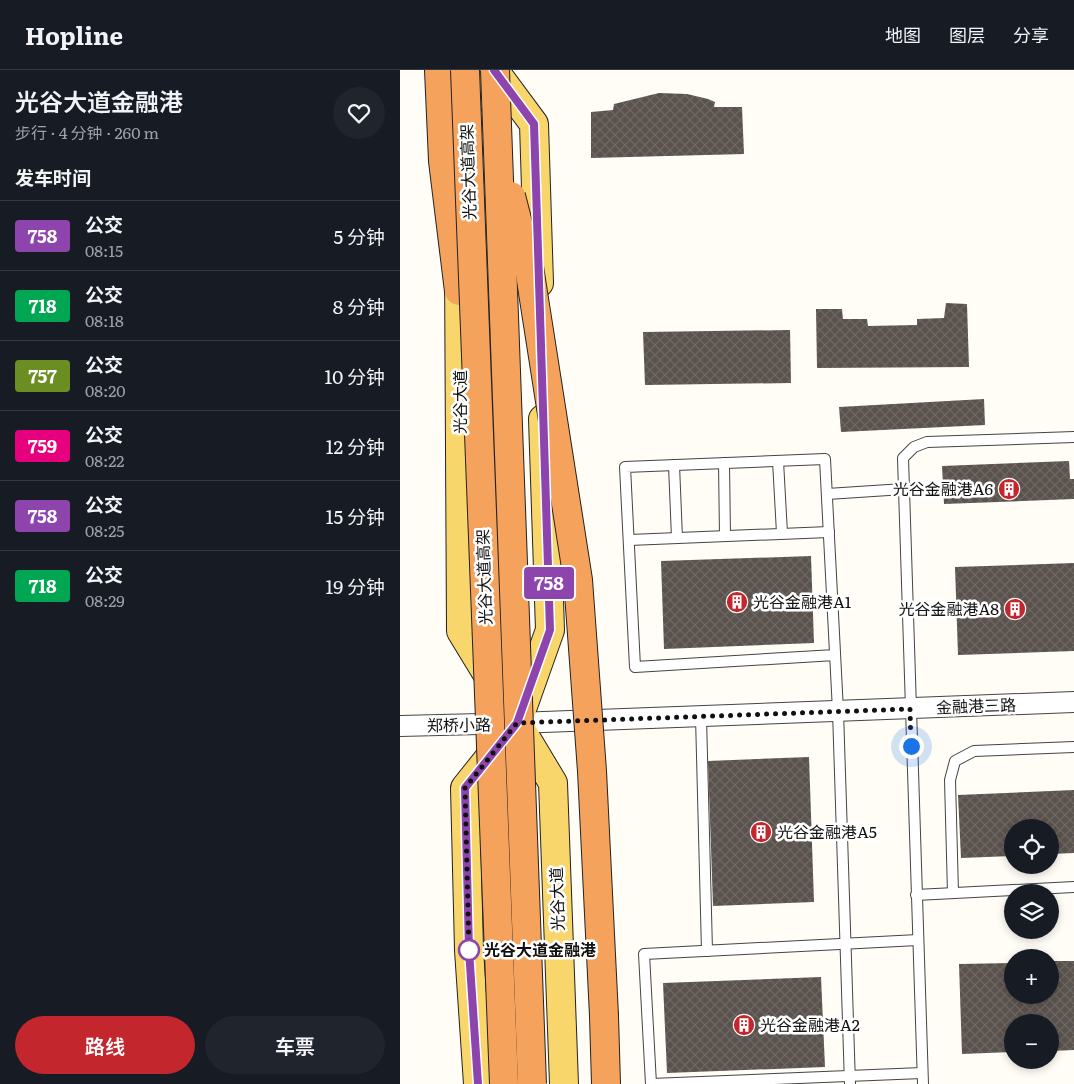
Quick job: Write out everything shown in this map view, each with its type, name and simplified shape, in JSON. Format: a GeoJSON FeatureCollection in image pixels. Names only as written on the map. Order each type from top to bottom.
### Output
{"type":"FeatureCollection","features":[{"type":"Feature","properties":{"kind":"highway"},"geometry":{"type":"LineString","coordinates":[[439,70],[444,161],[459,291]]}},
{"type":"Feature","properties":{"kind":"highway","name":"光谷大道高架"},"geometry":{"type":"LineString","coordinates":[[464,70],[504,1084]]}},
{"type":"Feature","properties":{"kind":"highway","name":"光谷大道高架"},"geometry":{"type":"LineString","coordinates":[[495,70],[532,1084]]}},
{"type":"Feature","properties":{"kind":"highway"},"geometry":{"type":"LineString","coordinates":[[497,142],[529,267],[578,580],[592,771],[606,1084]]}},
{"type":"Feature","properties":{"kind":"main road","name":"光谷大道"},"geometry":{"type":"LineString","coordinates":[[483,70],[458,128],[461,631],[552,783],[564,1084]]}},
{"type":"Feature","properties":{"kind":"main road"},"geometry":{"type":"LineString","coordinates":[[478,1084],[469,950],[465,788],[517,723],[550,630],[534,124],[495,70]]}},
{"type":"Feature","properties":{"kind":"street","name":"金融港三路"},"geometry":{"type":"LineString","coordinates":[[517,723],[1074,702]]}},
{"type":"Feature","properties":{"kind":"street","name":"郑桥小路"},"geometry":{"type":"LineString","coordinates":[[400,726],[517,723]]}},
{"type":"Feature","properties":{"kind":"lane"},"geometry":{"type":"LineString","coordinates":[[923,1084],[903,458],[914,447],[927,442],[1074,437]]}},
{"type":"Feature","properties":{"kind":"lane"},"geometry":{"type":"LineString","coordinates":[[835,655],[635,667],[625,467],[825,460],[838,712],[850,1079]]}},
{"type":"Feature","properties":{"kind":"lane"},"geometry":{"type":"LineString","coordinates":[[778,461],[782,533]]}},
{"type":"Feature","properties":{"kind":"lane"},"geometry":{"type":"LineString","coordinates":[[724,463],[725,536]]}},
{"type":"Feature","properties":{"kind":"lane"},"geometry":{"type":"LineString","coordinates":[[674,465],[677,538]]}},
{"type":"Feature","properties":{"kind":"lane"},"geometry":{"type":"LineString","coordinates":[[826,494],[904,489]]}},
{"type":"Feature","properties":{"kind":"lane"},"geometry":{"type":"LineString","coordinates":[[629,540],[828,532]]}},
{"type":"Feature","properties":{"kind":"lane"},"geometry":{"type":"LineString","coordinates":[[701,717],[707,951]]}},
{"type":"Feature","properties":{"kind":"lane"},"geometry":{"type":"LineString","coordinates":[[953,893],[950,780],[956,762],[974,751],[1074,747]]}},
{"type":"Feature","properties":{"kind":"lane"},"geometry":{"type":"LineString","coordinates":[[916,895],[1074,887]]}},
{"type":"Feature","properties":{"kind":"lane"},"geometry":{"type":"LineString","coordinates":[[918,940],[644,954],[651,1084],[850,1079],[922,1072]]}},
{"type":"Feature","properties":{"kind":"building"},"geometry":{"type":"Polygon","coordinates":[[[659,93],[687,94],[708,99],[715,102],[714,107],[742,107],[744,154],[591,158],[591,112],[613,110],[614,104],[659,93]]]}},
{"type":"Feature","properties":{"kind":"building"},"geometry":{"type":"Polygon","coordinates":[[[946,303],[967,304],[969,367],[817,368],[816,309],[842,309],[843,319],[867,319],[868,326],[917,325],[917,319],[944,318],[946,303]]]}},
{"type":"Feature","properties":{"kind":"building"},"geometry":{"type":"Polygon","coordinates":[[[790,330],[791,383],[645,385],[643,332],[790,330]]]}},
{"type":"Feature","properties":{"kind":"building"},"geometry":{"type":"Polygon","coordinates":[[[984,399],[985,425],[841,432],[839,407],[984,399]]]}},
{"type":"Feature","properties":{"kind":"building","name":"光谷金融港A6"},"geometry":{"type":"Polygon","coordinates":[[[1069,461],[1070,479],[1074,479],[1074,499],[944,504],[942,466],[1069,461]]]}},
{"type":"Feature","properties":{"kind":"building","name":"光谷金融港A1"},"geometry":{"type":"Polygon","coordinates":[[[811,556],[814,643],[664,649],[661,561],[811,556]]]}},
{"type":"Feature","properties":{"kind":"building","name":"光谷金融港A8"},"geometry":{"type":"Polygon","coordinates":[[[1074,563],[1074,651],[958,655],[955,567],[1074,563]]]}},
{"type":"Feature","properties":{"kind":"building","name":"光谷金融港A5"},"geometry":{"type":"Polygon","coordinates":[[[809,757],[814,902],[713,906],[708,761],[809,757]]]}},
{"type":"Feature","properties":{"kind":"building"},"geometry":{"type":"Polygon","coordinates":[[[1074,790],[1074,853],[1059,854],[1059,819],[1004,819],[1004,856],[961,858],[958,795],[1074,790]]]}},
{"type":"Feature","properties":{"kind":"building"},"geometry":{"type":"Polygon","coordinates":[[[1059,961],[1074,961],[1074,1050],[1059,1051],[1059,1014],[1004,1014],[1004,1052],[962,1054],[959,964],[1004,963],[1004,1004],[1059,1004],[1059,961]]]}},
{"type":"Feature","properties":{"kind":"building","name":"光谷金融港A2"},"geometry":{"type":"Polygon","coordinates":[[[821,977],[825,1067],[667,1073],[663,983],[821,977]]]}},
{"type":"Feature","properties":{"kind":"bus line","name":"758"},"geometry":{"type":"LineString","coordinates":[[478,1084],[469,950],[465,788],[517,723],[550,630],[534,124],[494,70]]}},
{"type":"Feature","properties":{"kind":"place","name":"光谷金融港A6"},"geometry":{"type":"Point","coordinates":[1009,489]}},
{"type":"Feature","properties":{"kind":"place","name":"光谷金融港A1"},"geometry":{"type":"Point","coordinates":[737,602]}},
{"type":"Feature","properties":{"kind":"place","name":"光谷金融港A8"},"geometry":{"type":"Point","coordinates":[1015,609]}},
{"type":"Feature","properties":{"kind":"place","name":"光谷金融港A5"},"geometry":{"type":"Point","coordinates":[761,832]}},
{"type":"Feature","properties":{"kind":"place","name":"光谷大道金融港"},"geometry":{"type":"Point","coordinates":[469,950]}},
{"type":"Feature","properties":{"kind":"place","name":"光谷金融港A2"},"geometry":{"type":"Point","coordinates":[744,1025]}},
{"type":"Feature","properties":{"kind":"route"},"geometry":{"type":"LineString","coordinates":[[469,950],[465,788],[517,723],[910,709],[911,746]]}}]}
